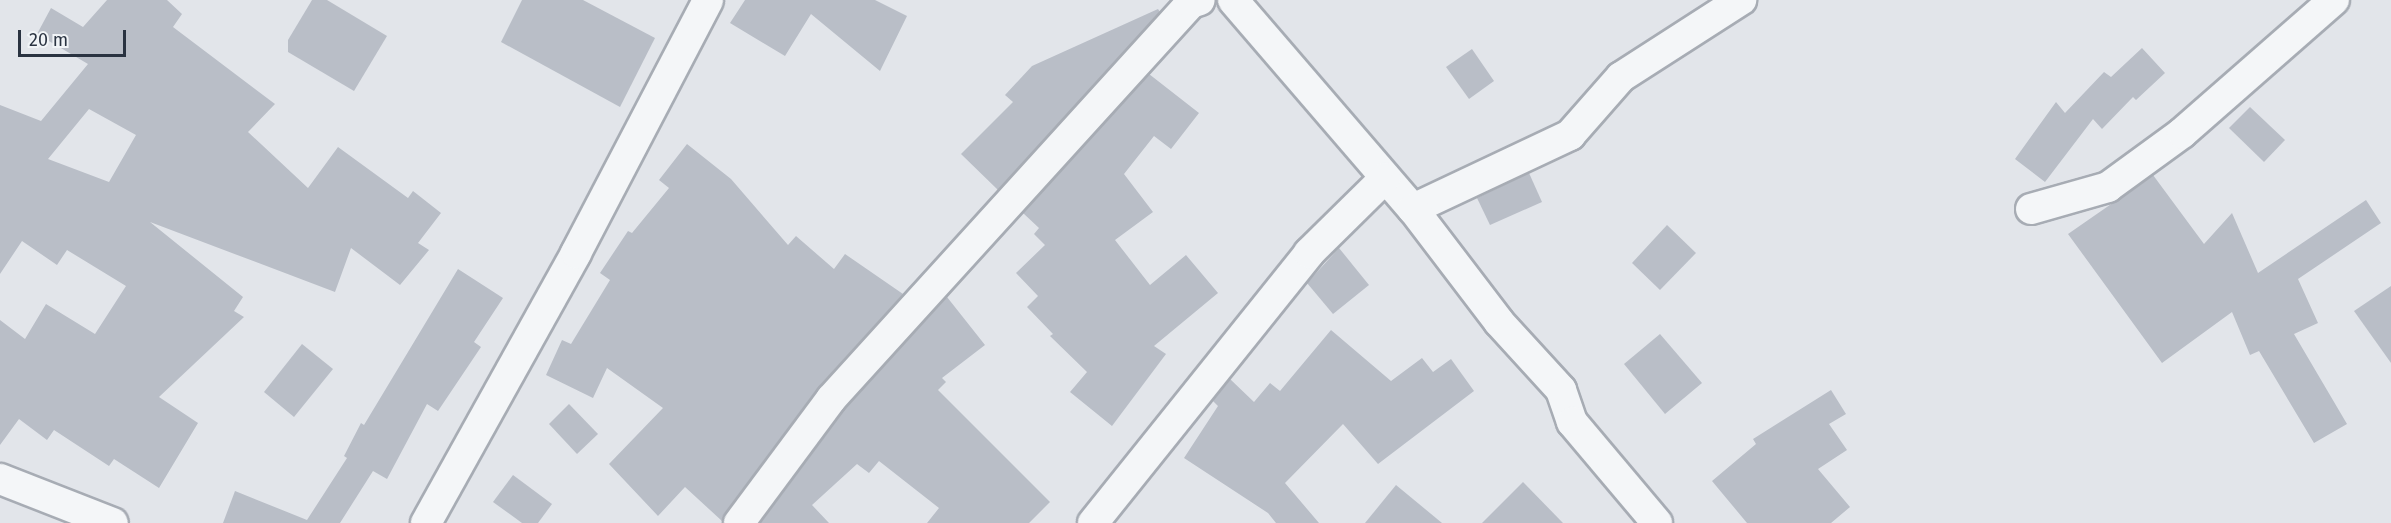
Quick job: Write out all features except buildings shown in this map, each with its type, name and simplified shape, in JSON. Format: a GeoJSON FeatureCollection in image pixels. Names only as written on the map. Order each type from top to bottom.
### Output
{"type":"FeatureCollection","features":[{"type":"Feature","properties":{"kind":"street"},"geometry":{"type":"LineString","coordinates":[[426,523],[576,253],[708,0]]}},
{"type":"Feature","properties":{"kind":"street"},"geometry":{"type":"LineString","coordinates":[[739,523],[831,399],[1191,3],[1200,0]]}},
{"type":"Feature","properties":{"kind":"street"},"geometry":{"type":"LineString","coordinates":[[1233,0],[1413,209],[1500,322],[1561,390],[1572,422],[1657,523]]}},
{"type":"Feature","properties":{"kind":"street"},"geometry":{"type":"LineString","coordinates":[[1413,209],[1570,135],[1622,77],[1741,0]]}},
{"type":"Feature","properties":{"kind":"street"},"geometry":{"type":"LineString","coordinates":[[2031,209],[2108,187],[2182,133],[2334,0]]}},
{"type":"Feature","properties":{"kind":"street"},"geometry":{"type":"LineString","coordinates":[[1093,523],[1309,253],[1385,178]]}},
{"type":"Feature","properties":{"kind":"street"},"geometry":{"type":"LineString","coordinates":[[0,479],[113,523]]}}]}
